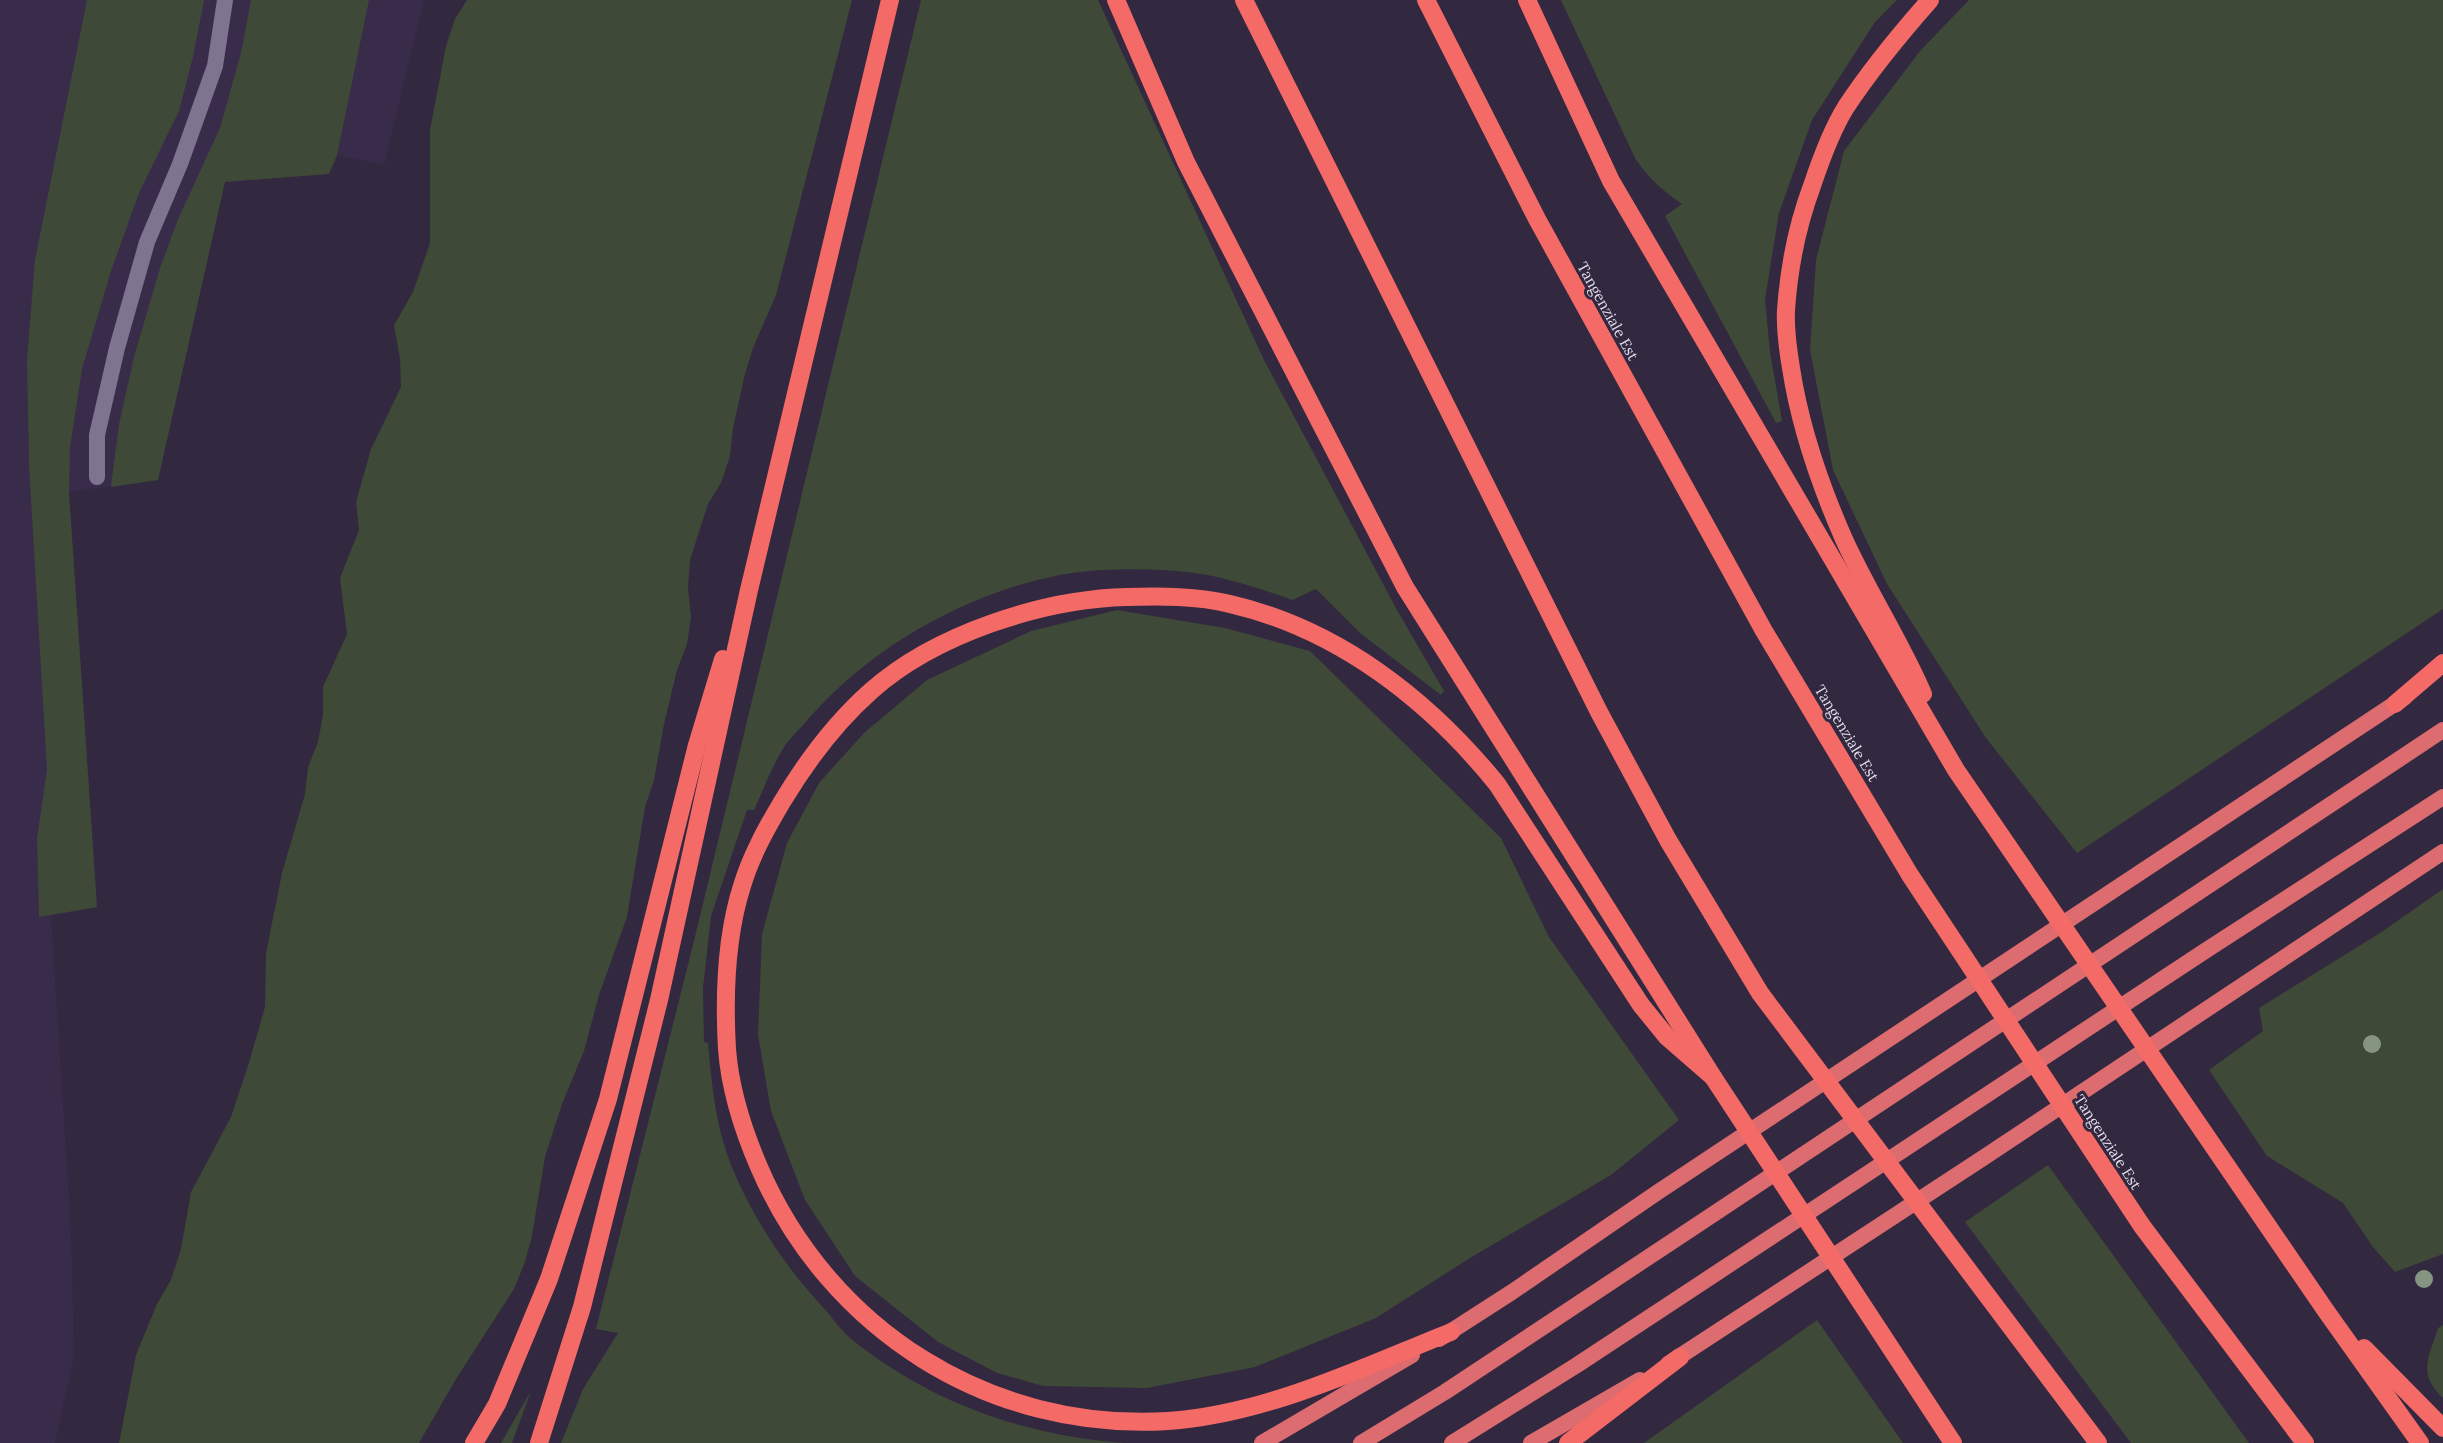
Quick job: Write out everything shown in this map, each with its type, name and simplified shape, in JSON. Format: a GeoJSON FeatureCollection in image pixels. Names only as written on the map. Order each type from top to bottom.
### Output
{"type":"FeatureCollection","features":[{"type":"Feature","properties":{"kind":"highway"},"geometry":{"type":"LineString","coordinates":[[539,1443],[582,1307],[659,1000],[749,590],[890,0]]}},
{"type":"Feature","properties":{"kind":"highway"},"geometry":{"type":"LineString","coordinates":[[1116,0],[1186,162],[1405,587],[1713,1077],[1953,1443]]}},
{"type":"Feature","properties":{"kind":"highway"},"geometry":{"type":"LineString","coordinates":[[1244,0],[1594,701],[1668,840],[1760,993],[2098,1443]]}},
{"type":"Feature","properties":{"kind":"highway","name":"Tangenziale Est"},"geometry":{"type":"LineString","coordinates":[[1426,0],[1538,219],[1764,631],[1910,875],[2142,1226],[2305,1443]]}},
{"type":"Feature","properties":{"kind":"highway"},"geometry":{"type":"LineString","coordinates":[[1527,0],[1611,181],[1956,770],[2326,1311],[2420,1443]]}},
{"type":"Feature","properties":{"kind":"highway"},"geometry":{"type":"LineString","coordinates":[[1930,0],[1884,54],[1851,100],[1822,156],[1801,214],[1786,312],[1789,353],[1798,409],[1815,470],[1844,539],[1911,666],[1956,770]]}},
{"type":"Feature","properties":{"kind":"highway"},"geometry":{"type":"LineString","coordinates":[[474,1443],[497,1404],[549,1279],[604,1111],[697,745],[723,660],[749,590]]}},
{"type":"Feature","properties":{"kind":"highway"},"geometry":{"type":"LineString","coordinates":[[1451,1332],[1330,1381],[1220,1414],[1171,1421],[1124,1422],[1073,1416],[1031,1407],[975,1388],[936,1368],[895,1342],[858,1310],[822,1272],[794,1234],[768,1190],[750,1147],[735,1097],[727,1053],[726,998],[730,951],[741,887],[764,832],[796,778],[834,729],[874,688],[924,654],[958,636],[997,621],[1059,604],[1099,597],[1178,597],[1228,603],[1306,630],[1377,669],[1414,697],[1472,753],[1503,794],[1641,1005],[1667,1037],[1713,1077]]}},
{"type":"Feature","properties":{"kind":"highway"},"geometry":{"type":"LineString","coordinates":[[2396,704],[2443,663]]}},
{"type":"Feature","properties":{"kind":"highway"},"geometry":{"type":"LineString","coordinates":[[1262,1443],[1451,1332],[1658,1192],[2443,672]]}},
{"type":"Feature","properties":{"kind":"highway"},"geometry":{"type":"LineString","coordinates":[[1361,1443],[1445,1392],[2443,730]]}},
{"type":"Feature","properties":{"kind":"highway"},"geometry":{"type":"LineString","coordinates":[[1452,1443],[2443,797]]}},
{"type":"Feature","properties":{"kind":"highway"},"geometry":{"type":"LineString","coordinates":[[1531,1443],[1680,1357],[2443,852]]}},
{"type":"Feature","properties":{"kind":"highway"},"geometry":{"type":"LineString","coordinates":[[2326,1311],[2443,1428]]}},
{"type":"Feature","properties":{"kind":"highway"},"geometry":{"type":"LineString","coordinates":[[1568,1443],[1680,1357]]}},
{"type":"Feature","properties":{"kind":"lane"},"geometry":{"type":"LineString","coordinates":[[97,477],[97,435],[117,348],[147,242],[180,164],[215,66],[225,0]]}},
{"type":"Feature","properties":{"kind":"shaded area"},"geometry":{"type":"Polygon","coordinates":[[[0,0],[424,0],[384,165],[338,155],[329,174],[225,182],[158,480],[69,492],[97,907],[51,916],[71,1233],[74,1357],[55,1443],[0,1443],[0,0]]]}},
{"type":"Feature","properties":{"kind":"green space"},"geometry":{"type":"Polygon","coordinates":[[[87,0],[204,0],[179,111],[139,193],[111,271],[82,369],[70,447],[69,492],[97,907],[39,917],[37,838],[47,770],[29,465],[27,359],[35,260],[87,0]]]}},
{"type":"Feature","properties":{"kind":"green space"},"geometry":{"type":"Polygon","coordinates":[[[251,0],[369,0],[337,155],[329,174],[225,182],[158,480],[111,487],[119,424],[134,357],[160,268],[178,219],[220,128],[241,53],[251,0]]]}},
{"type":"Feature","properties":{"kind":"green space"},"geometry":{"type":"Polygon","coordinates":[[[467,0],[852,0],[776,295],[753,348],[745,374],[733,428],[730,456],[721,483],[708,504],[690,560],[688,588],[691,617],[687,644],[677,670],[654,780],[645,807],[627,917],[599,995],[584,1051],[562,1104],[545,1157],[532,1236],[514,1289],[456,1379],[419,1443],[119,1443],[136,1355],[157,1304],[171,1280],[181,1249],[191,1192],[231,1117],[265,1007],[266,953],[282,873],[305,794],[308,767],[318,742],[323,715],[323,687],[347,634],[340,578],[359,530],[356,502],[371,449],[401,387],[400,359],[394,325],[413,292],[430,243],[430,130],[446,46],[455,19],[467,0]]]}},
{"type":"Feature","properties":{"kind":"green space"},"geometry":{"type":"Polygon","coordinates":[[[921,0],[1098,0],[1264,360],[1397,610],[1444,691],[1441,695],[1360,633],[1316,589],[1292,600],[1214,576],[1155,570],[1087,571],[1055,576],[987,596],[921,627],[862,668],[810,717],[781,752],[754,810],[747,810],[711,916],[703,988],[704,1042],[708,1043],[715,1105],[728,1155],[752,1209],[787,1264],[844,1332],[880,1361],[945,1398],[1014,1424],[1051,1433],[1125,1443],[561,1443],[583,1389],[618,1333],[596,1329],[692,949],[921,0]]]}},
{"type":"Feature","properties":{"kind":"green space"},"geometry":{"type":"Polygon","coordinates":[[[1561,0],[1897,0],[1875,22],[1812,120],[1779,213],[1765,299],[1770,352],[1782,421],[1776,423],[1665,216],[1682,204],[1656,184],[1635,158],[1561,0]]]}},
{"type":"Feature","properties":{"kind":"green space"},"geometry":{"type":"Polygon","coordinates":[[[1969,0],[2443,0],[2443,609],[2077,853],[1986,738],[1887,584],[1833,470],[1810,350],[1816,260],[1844,151],[1920,51],[1969,0]]]}},
{"type":"Feature","properties":{"kind":"green space"},"geometry":{"type":"Polygon","coordinates":[[[1117,610],[1225,628],[1310,651],[1501,838],[1549,937],[1679,1120],[1611,1175],[1470,1258],[1376,1318],[1255,1367],[1147,1388],[1043,1386],[997,1373],[938,1342],[855,1276],[805,1200],[771,1111],[758,1035],[762,934],[787,843],[819,783],[864,733],[927,680],[1031,631],[1117,610]]]}},
{"type":"Feature","properties":{"kind":"green space"},"geometry":{"type":"Polygon","coordinates":[[[2443,889],[2443,1254],[2395,1272],[2373,1247],[2343,1203],[2267,1156],[2209,1070],[2263,1031],[2259,1008],[2380,933],[2443,889]]]}},
{"type":"Feature","properties":{"kind":"green space"},"geometry":{"type":"Polygon","coordinates":[[[2048,1165],[2249,1443],[2131,1443],[1965,1222],[2048,1165]]]}},
{"type":"Feature","properties":{"kind":"green space"},"geometry":{"type":"Polygon","coordinates":[[[1817,1320],[1903,1443],[1644,1443],[1817,1320]]]}},
{"type":"Feature","properties":{"kind":"green space"},"geometry":{"type":"Polygon","coordinates":[[[2443,1325],[2443,1398],[2430,1381],[2427,1365],[2438,1328],[2443,1325]]]}},
{"type":"Feature","properties":{"kind":"green space"},"geometry":{"type":"Polygon","coordinates":[[[531,1391],[512,1443],[501,1443],[531,1391]]]}}]}
